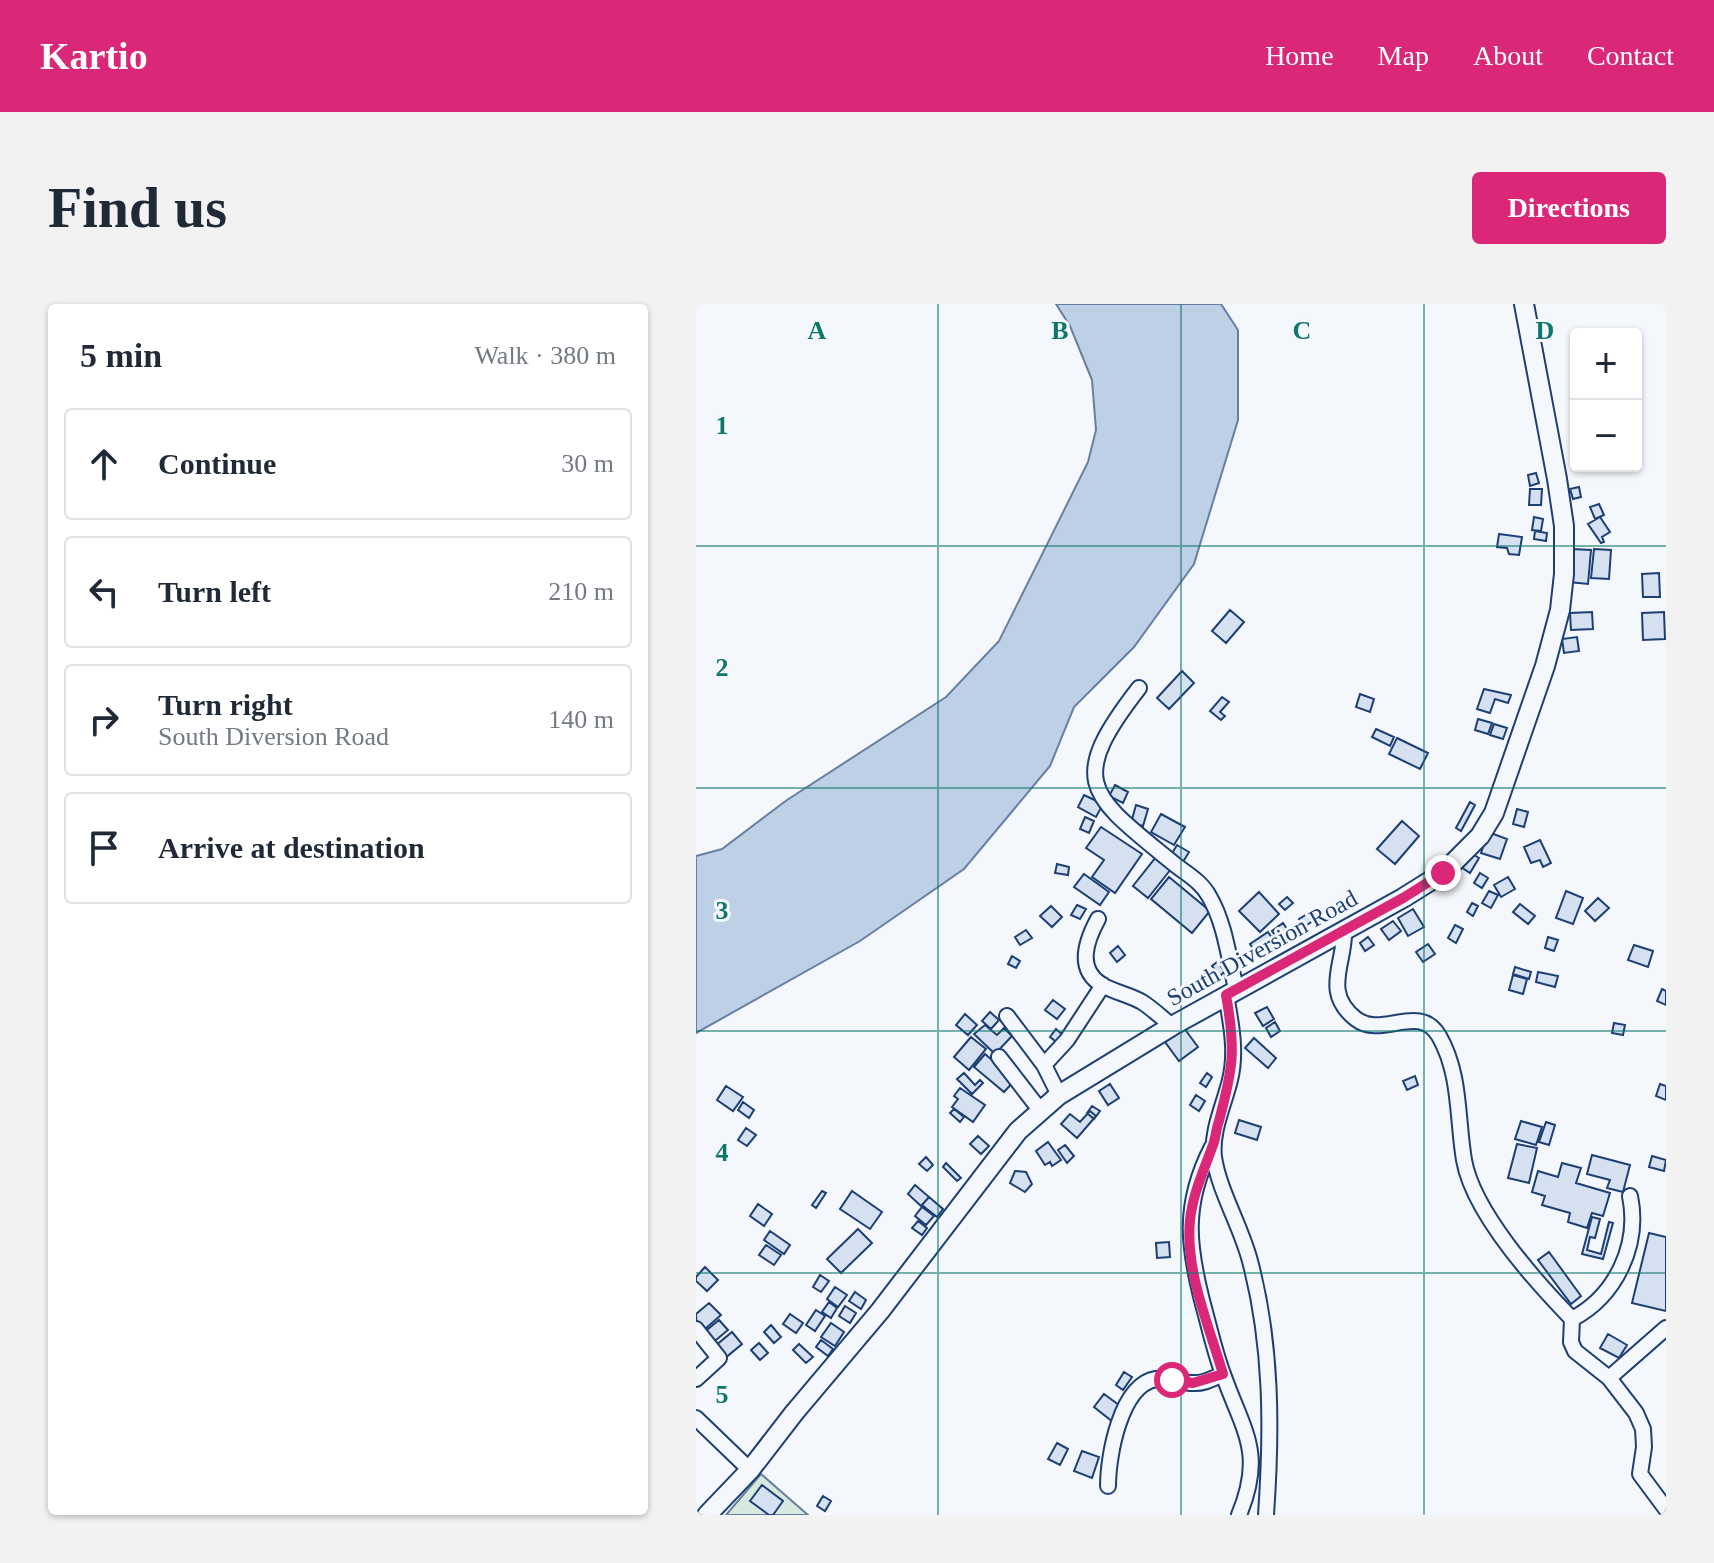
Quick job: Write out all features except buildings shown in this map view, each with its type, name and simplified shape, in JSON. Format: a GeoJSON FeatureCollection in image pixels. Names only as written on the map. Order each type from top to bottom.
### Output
{"type":"FeatureCollection","features":[{"type":"Feature","properties":{"kind":"main road","name":"South Diversion Road"},"geometry":{"type":"LineString","coordinates":[[707,1515],[750,1470],[880,1311],[1018,1131],[1040,1110],[1059,1095],[1172,1026],[1443,873],[1480,836],[1494,813],[1552,644],[1564,574],[1564,526],[1524,304]]}},
{"type":"Feature","properties":{"kind":"street"},"geometry":{"type":"LineString","coordinates":[[1139,688],[1119,714],[1097,752],[1094,769],[1096,784],[1103,800],[1115,814],[1198,882],[1209,896],[1224,939],[1231,992],[1233,1064],[1214,1144],[1195,1194],[1190,1242],[1192,1265],[1223,1374],[1247,1431],[1251,1449],[1247,1495],[1239,1515]]}},
{"type":"Feature","properties":{"kind":"street"},"geometry":{"type":"LineString","coordinates":[[1098,919],[1086,944],[1085,964],[1090,975],[1103,985],[1144,1003],[1172,1026]]}},
{"type":"Feature","properties":{"kind":"street"},"geometry":{"type":"LineString","coordinates":[[1344,930],[1345,944],[1336,976],[1337,990],[1343,1003],[1351,1014],[1367,1025],[1418,1021],[1436,1031],[1451,1063],[1464,1164],[1481,1206],[1511,1248],[1572,1319],[1571,1342],[1575,1351],[1609,1378],[1636,1413],[1643,1429],[1640,1474],[1666,1509]]}},
{"type":"Feature","properties":{"kind":"street"},"geometry":{"type":"LineString","coordinates":[[1044,1065],[1079,1023],[1103,985]]}},
{"type":"Feature","properties":{"kind":"street"},"geometry":{"type":"LineString","coordinates":[[1007,1016],[1044,1065],[1059,1095]]}},
{"type":"Feature","properties":{"kind":"street"},"geometry":{"type":"LineString","coordinates":[[999,1057],[1040,1110]]}},
{"type":"Feature","properties":{"kind":"street"},"geometry":{"type":"LineString","coordinates":[[1214,1144],[1217,1168],[1243,1233],[1258,1295],[1268,1372],[1269,1473],[1266,1515]]}},
{"type":"Feature","properties":{"kind":"street"},"geometry":{"type":"LineString","coordinates":[[1572,1319],[1599,1301],[1620,1272],[1631,1238],[1633,1211],[1630,1196]]}},
{"type":"Feature","properties":{"kind":"street"},"geometry":{"type":"LineString","coordinates":[[1609,1378],[1666,1328]]}},
{"type":"Feature","properties":{"kind":"street"},"geometry":{"type":"LineString","coordinates":[[696,1329],[719,1358],[696,1379]]}},
{"type":"Feature","properties":{"kind":"street"},"geometry":{"type":"LineString","coordinates":[[1108,1486],[1112,1440],[1133,1395],[1142,1385],[1156,1379],[1205,1382],[1223,1374]]}},
{"type":"Feature","properties":{"kind":"street"},"geometry":{"type":"LineString","coordinates":[[696,1418],[750,1470]]}},
{"type":"Feature","properties":{"kind":"street"},"geometry":{"type":"LineString","coordinates":[[1251,1472],[1269,1473]]}},
{"type":"Feature","properties":{"kind":"shaded area"},"geometry":{"type":"Polygon","coordinates":[[[761,1474],[808,1515],[726,1515],[761,1474]]]}},
{"type":"Feature","properties":{"kind":"water"},"geometry":{"type":"Polygon","coordinates":[[[1056,304],[1221,304],[1238,330],[1238,420],[1194,564],[1134,647],[1074,707],[1050,766],[964,869],[860,941],[696,1033],[696,856],[722,849],[787,800],[946,697],[999,641],[1088,462],[1096,430],[1092,380],[1070,326],[1056,304]]]}},
{"type":"Feature","properties":{"kind":"route"},"geometry":{"type":"LineString","coordinates":[[1172,1380],[1205,1382],[1223,1374],[1192,1265],[1190,1219],[1201,1174],[1214,1144],[1233,1064],[1226,995],[1443,873]]}}]}
